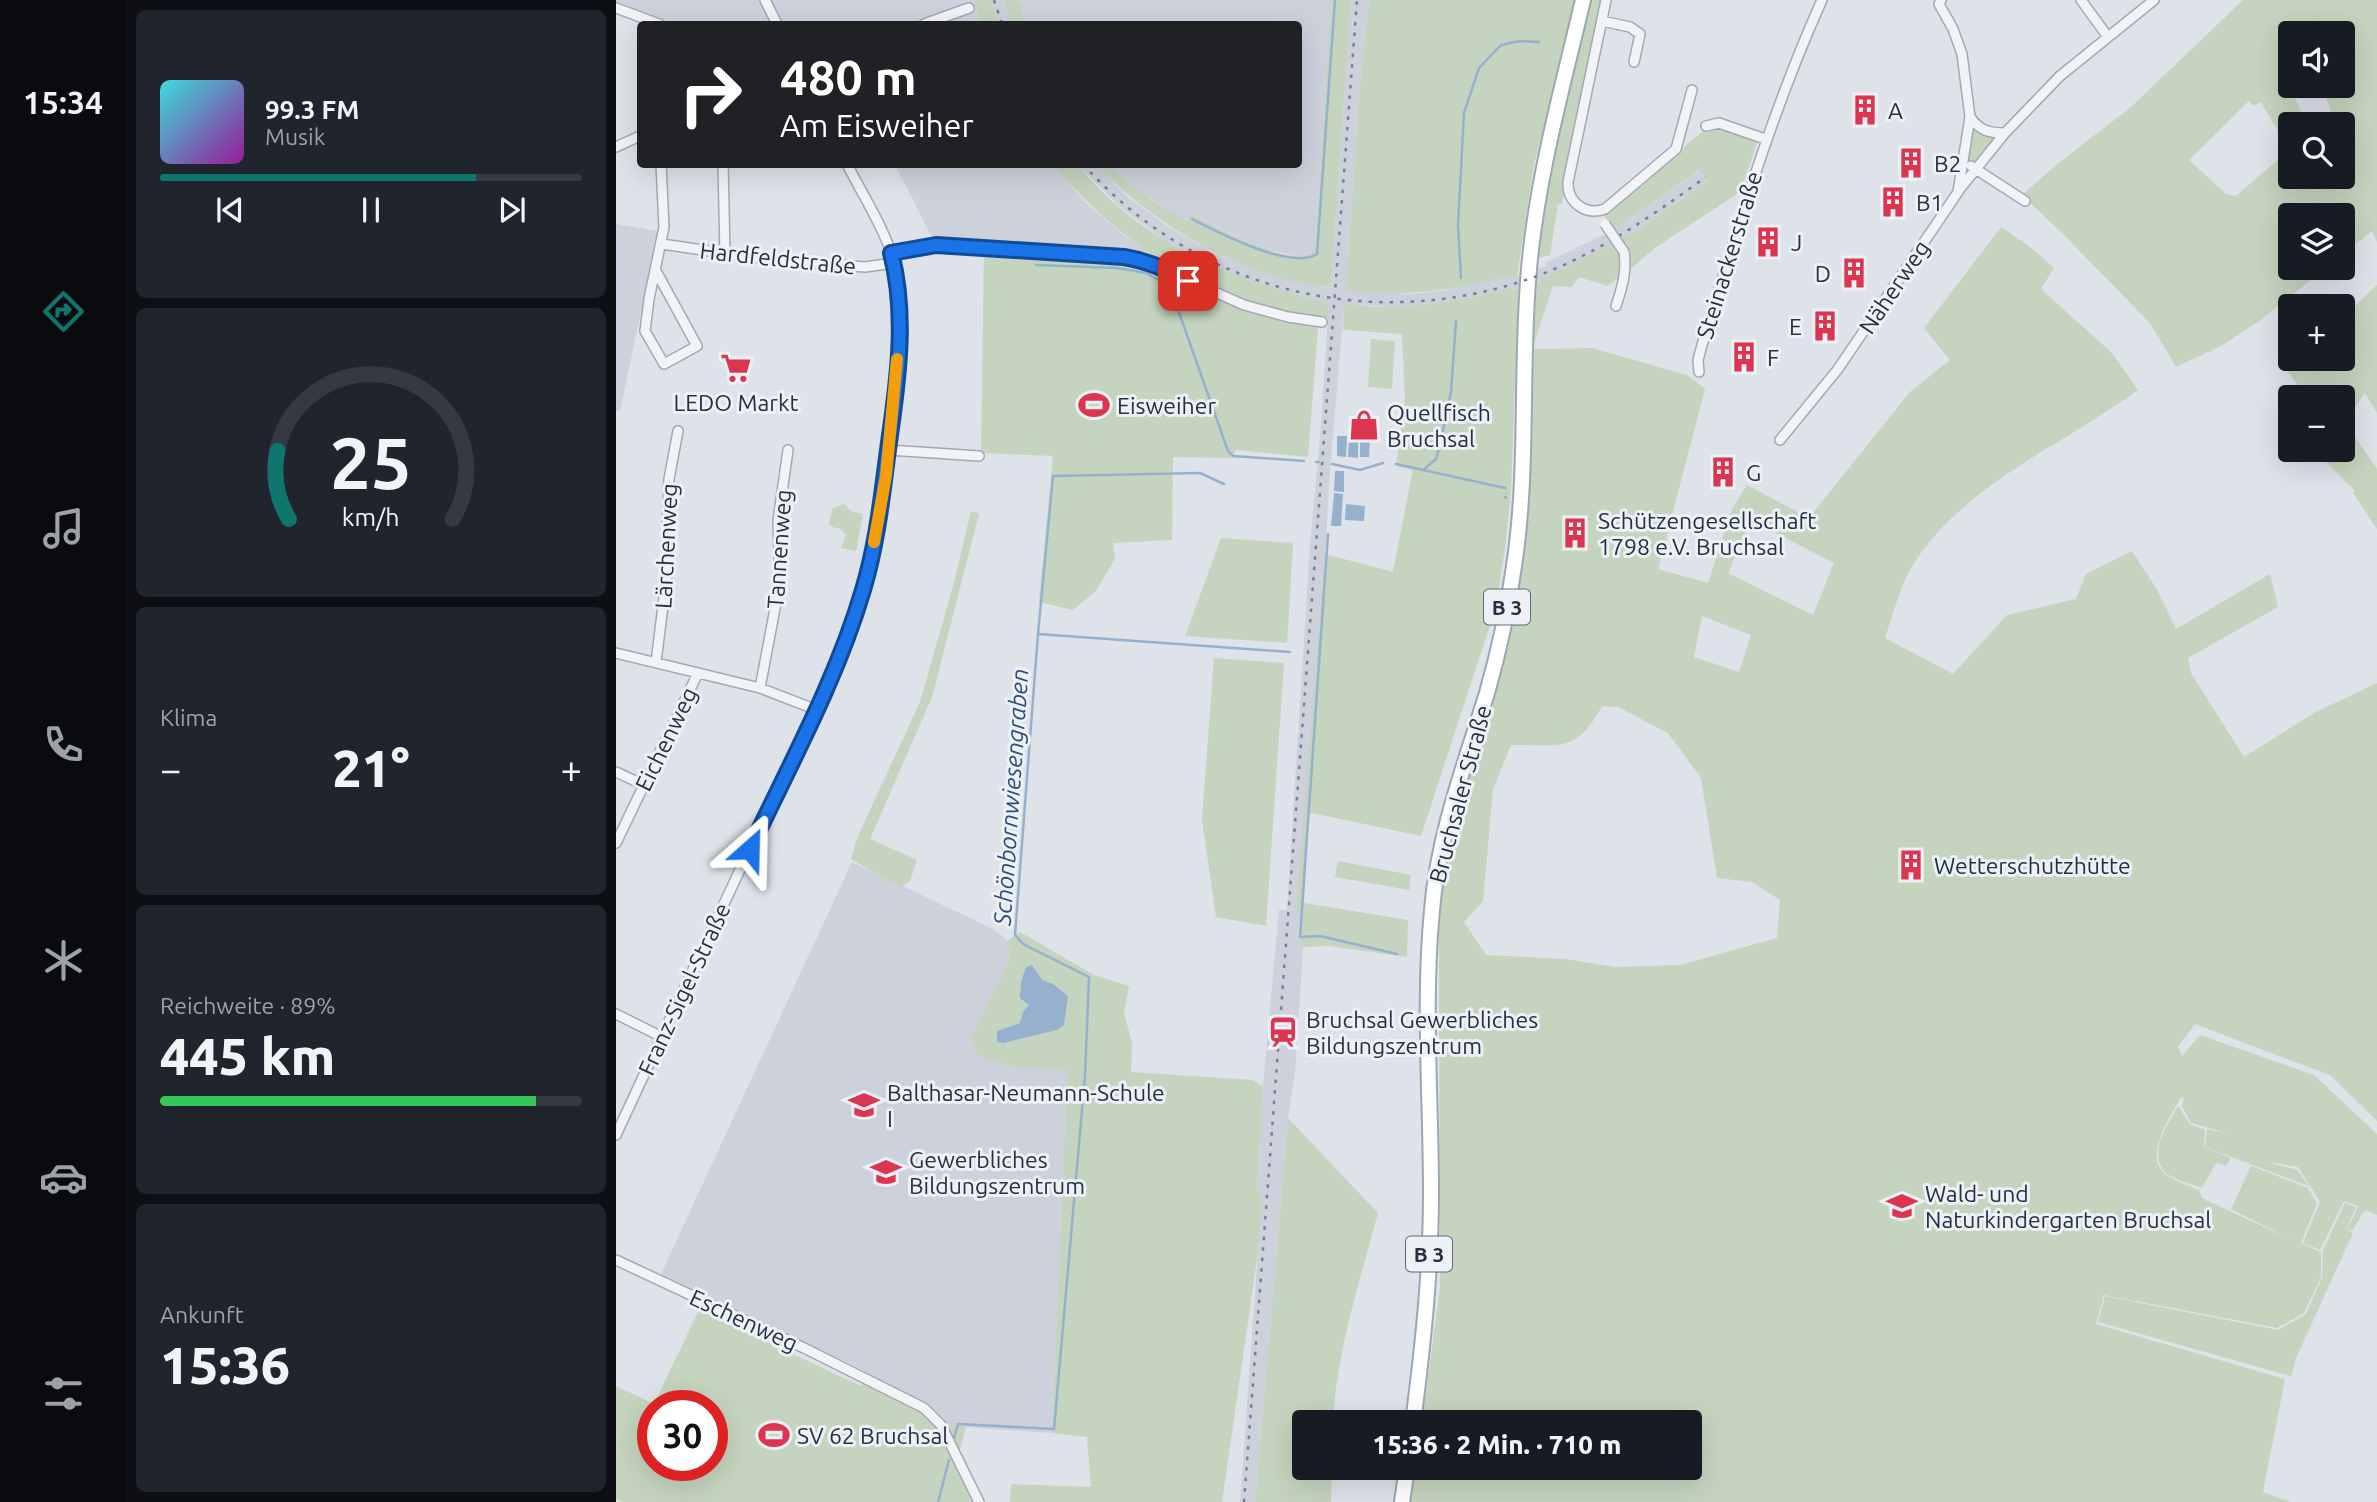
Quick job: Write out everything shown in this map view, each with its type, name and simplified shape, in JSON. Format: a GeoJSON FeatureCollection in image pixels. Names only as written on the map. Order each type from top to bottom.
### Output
{"type":"FeatureCollection","features":[{"type":"Feature","properties":{"kind":"main road","name":"Bruchsaler Straße"},"geometry":{"type":"LineString","coordinates":[[1415,1410],[1427,1310],[1431,1196],[1428,988],[1436,871],[1461,774],[1503,633],[1515,562],[1521,485],[1528,272],[1537,196],[1583,0]]}},
{"type":"Feature","properties":{"kind":"main road"},"geometry":{"type":"LineString","coordinates":[[1402,1502],[1405,1480]]}},
{"type":"Feature","properties":{"kind":"street"},"geometry":{"type":"LineString","coordinates":[[765,0],[771,21]]}},
{"type":"Feature","properties":{"kind":"street"},"geometry":{"type":"LineString","coordinates":[[1606,0],[1567,181],[1567,193],[1574,203],[1596,212],[1624,253],[1624,284],[1616,306]]}},
{"type":"Feature","properties":{"kind":"street","name":"Steinackerstraße"},"geometry":{"type":"LineString","coordinates":[[1699,372],[1698,360],[1702,345],[1765,139],[1822,0]]}},
{"type":"Feature","properties":{"kind":"street"},"geometry":{"type":"LineString","coordinates":[[2081,0],[2108,37]]}},
{"type":"Feature","properties":{"kind":"street"},"geometry":{"type":"LineString","coordinates":[[1958,192],[2005,133],[2060,76],[2154,0]]}},
{"type":"Feature","properties":{"kind":"street","name":"Näherweg"},"geometry":{"type":"LineString","coordinates":[[1780,440],[1838,369],[1958,192],[1970,117],[1962,54],[1953,29],[1937,1]]}},
{"type":"Feature","properties":{"kind":"street"},"geometry":{"type":"LineString","coordinates":[[616,8],[651,21]]}},
{"type":"Feature","properties":{"kind":"street"},"geometry":{"type":"LineString","coordinates":[[933,21],[969,8]]}},
{"type":"Feature","properties":{"kind":"street"},"geometry":{"type":"LineString","coordinates":[[1602,21],[1630,27],[1640,34],[1634,62]]}},
{"type":"Feature","properties":{"kind":"street"},"geometry":{"type":"LineString","coordinates":[[1596,212],[1605,209],[1676,149],[1692,90]]}},
{"type":"Feature","properties":{"kind":"street"},"geometry":{"type":"LineString","coordinates":[[1970,117],[1976,126],[1985,131],[2005,133]]}},
{"type":"Feature","properties":{"kind":"street"},"geometry":{"type":"LineString","coordinates":[[1706,126],[1719,122],[1765,139]]}},
{"type":"Feature","properties":{"kind":"street"},"geometry":{"type":"LineString","coordinates":[[616,147],[637,136]]}},
{"type":"Feature","properties":{"kind":"street"},"geometry":{"type":"LineString","coordinates":[[1962,159],[2025,201]]}},
{"type":"Feature","properties":{"kind":"street"},"geometry":{"type":"LineString","coordinates":[[656,271],[697,346],[664,364],[645,331],[664,227],[661,168]]}},
{"type":"Feature","properties":{"kind":"street"},"geometry":{"type":"LineString","coordinates":[[723,168],[725,254]]}},
{"type":"Feature","properties":{"kind":"street","name":"Franz-Sigel-Straße"},"geometry":{"type":"LineString","coordinates":[[616,1135],[817,710],[864,588],[880,517],[889,450],[900,316],[899,288],[893,258],[853,168]]}},
{"type":"Feature","properties":{"kind":"street","name":"Hardfeldstraße"},"geometry":{"type":"LineString","coordinates":[[662,244],[725,254],[865,267],[936,245],[1143,260],[1244,304],[1288,317],[1322,322]]}},
{"type":"Feature","properties":{"kind":"street","name":"Lärchenweg"},"geometry":{"type":"LineString","coordinates":[[656,662],[669,558],[669,478],[678,430]]}},
{"type":"Feature","properties":{"kind":"street","name":"Tannenweg"},"geometry":{"type":"LineString","coordinates":[[760,688],[780,582],[778,521],[788,450]]}},
{"type":"Feature","properties":{"kind":"street"},"geometry":{"type":"LineString","coordinates":[[889,450],[979,456]]}},
{"type":"Feature","properties":{"kind":"street"},"geometry":{"type":"LineString","coordinates":[[616,653],[760,688],[817,710]]}},
{"type":"Feature","properties":{"kind":"street","name":"Eichenweg"},"geometry":{"type":"LineString","coordinates":[[616,843],[698,673]]}},
{"type":"Feature","properties":{"kind":"street"},"geometry":{"type":"LineString","coordinates":[[616,772],[644,785]]}},
{"type":"Feature","properties":{"kind":"street"},"geometry":{"type":"LineString","coordinates":[[616,1014],[662,1037]]}},
{"type":"Feature","properties":{"kind":"street","name":"Eschenweg"},"geometry":{"type":"LineString","coordinates":[[616,1260],[924,1408],[941,1425],[979,1502]]}},
{"type":"Feature","properties":{"kind":"shaded area"},"geometry":{"type":"Polygon","coordinates":[[[616,0],[974,0],[980,21],[651,21],[616,8],[616,0]]]}},
{"type":"Feature","properties":{"kind":"shaded area"},"geometry":{"type":"Polygon","coordinates":[[[991,0],[1004,0],[1010,21],[997,21],[991,0]]]}},
{"type":"Feature","properties":{"kind":"shaded area"},"geometry":{"type":"Polygon","coordinates":[[[1019,0],[1331,0],[1315,252],[1306,257],[1262,249],[1193,215],[1189,221],[1174,215],[1127,182],[1112,168],[1302,168],[1302,21],[1024,21],[1019,0]]]}},
{"type":"Feature","properties":{"kind":"shaded area"},"geometry":{"type":"Polygon","coordinates":[[[1351,0],[1369,0],[1359,95],[1346,290],[1406,294],[1441,291],[1509,275],[1510,278],[1546,266],[1545,263],[1613,230],[1701,170],[1708,180],[1641,228],[1546,278],[1510,290],[1442,303],[1405,307],[1344,305],[1330,470],[1317,694],[1296,911],[1301,913],[1300,940],[1303,947],[1295,1073],[1288,1118],[1255,1502],[1240,1502],[1262,1195],[1257,1191],[1263,1086],[1279,910],[1287,910],[1310,545],[1329,303],[1259,285],[1209,265],[1163,239],[1119,206],[1081,168],[1098,168],[1128,197],[1170,228],[1216,254],[1264,273],[1331,288],[1351,0]]]}},
{"type":"Feature","properties":{"kind":"shaded area"},"geometry":{"type":"Polygon","coordinates":[[[897,168],[1056,168],[1085,202],[1127,238],[1158,259],[1130,261],[936,245],[897,168]]]}},
{"type":"Feature","properties":{"kind":"shaded area"},"geometry":{"type":"Polygon","coordinates":[[[616,224],[658,231],[620,411],[616,411],[616,224]]]}},
{"type":"Feature","properties":{"kind":"shaded area","name":"Gewerbliches Bildungszentrum"},"geometry":{"type":"Polygon","coordinates":[[[852,862],[1001,935],[1007,941],[1009,960],[972,1036],[1004,1062],[1004,1067],[1067,1069],[1052,1433],[966,1427],[951,1423],[859,1368],[661,1274],[852,862]]]}},
{"type":"Feature","properties":{"kind":"green space"},"geometry":{"type":"Polygon","coordinates":[[[974,0],[991,0],[997,21],[980,21],[974,0]]]}},
{"type":"Feature","properties":{"kind":"green space"},"geometry":{"type":"Polygon","coordinates":[[[1004,0],[1019,0],[1024,21],[1010,21],[1004,0]]]}},
{"type":"Feature","properties":{"kind":"green space"},"geometry":{"type":"Polygon","coordinates":[[[1331,0],[1351,0],[1331,287],[1279,278],[1221,255],[1167,224],[1098,168],[1112,168],[1146,196],[1188,221],[1192,215],[1271,251],[1303,256],[1315,252],[1331,0]]]}},
{"type":"Feature","properties":{"kind":"green space"},"geometry":{"type":"Polygon","coordinates":[[[1369,0],[1575,0],[1534,164],[1517,276],[1408,293],[1346,290],[1359,95],[1369,0]]]}},
{"type":"Feature","properties":{"kind":"green space"},"geometry":{"type":"Polygon","coordinates":[[[1588,0],[1603,0],[1562,204],[1558,204],[1550,255],[1533,259],[1537,213],[1588,0]]]}},
{"type":"Feature","properties":{"kind":"green space"},"geometry":{"type":"Polygon","coordinates":[[[2243,0],[2377,0],[2377,242],[2372,231],[2355,244],[2355,203],[2278,203],[2278,280],[2311,280],[2293,294],[2278,294],[2278,306],[2221,346],[2176,367],[2150,323],[2022,195],[2131,107],[2243,0]],[[2278,21],[2278,98],[2295,98],[2301,112],[2278,112],[2278,131],[2261,102],[2253,106],[2249,101],[2189,160],[2226,194],[2236,196],[2278,160],[2278,189],[2355,189],[2355,112],[2331,112],[2326,98],[2355,98],[2355,21],[2278,21]]]}},
{"type":"Feature","properties":{"kind":"green space"},"geometry":{"type":"Polygon","coordinates":[[[1970,117],[1976,126],[2005,133],[1975,168],[1962,159],[1970,117]]]}},
{"type":"Feature","properties":{"kind":"green space"},"geometry":{"type":"Polygon","coordinates":[[[1714,125],[1758,140],[1740,192],[1655,248],[1629,270],[1627,252],[1620,240],[1708,180],[1700,170],[1613,230],[1603,214],[1714,125]]]}},
{"type":"Feature","properties":{"kind":"green space"},"geometry":{"type":"Polygon","coordinates":[[[1056,168],[1081,168],[1130,216],[1192,255],[1259,283],[1329,303],[1328,320],[1318,328],[1308,457],[1236,450],[1232,458],[1173,457],[1172,540],[1113,543],[1115,559],[1095,592],[1073,610],[1039,602],[1053,456],[981,453],[984,250],[1130,261],[1157,259],[1077,192],[1056,168]]]}},
{"type":"Feature","properties":{"kind":"green space"},"geometry":{"type":"Polygon","coordinates":[[[2001,227],[2033,249],[2054,268],[2041,289],[2112,353],[2138,390],[2017,467],[1960,510],[1935,535],[1914,563],[1901,590],[1885,638],[1953,674],[2007,615],[2076,599],[2086,574],[2132,551],[2156,588],[2176,629],[2270,574],[2278,607],[2188,658],[2191,673],[2244,757],[2314,713],[2377,683],[2377,1121],[2330,1075],[2195,1024],[2178,1047],[2182,1056],[2200,1035],[2314,1075],[2377,1134],[2377,1215],[2365,1210],[2352,1231],[2347,1230],[2358,1206],[2344,1201],[2320,1250],[2303,1243],[2320,1202],[2298,1167],[2264,1161],[2297,1170],[2309,1186],[2205,1147],[2207,1129],[2234,1135],[2191,1123],[2182,1106],[2184,1098],[2181,1097],[2160,1137],[2157,1159],[2160,1168],[2168,1176],[2199,1190],[2202,1198],[2292,1240],[2231,1209],[2251,1166],[2308,1188],[2317,1203],[2301,1243],[2321,1252],[2321,1277],[2304,1313],[2277,1328],[2104,1295],[2096,1324],[2285,1379],[2263,1492],[2291,1502],[1411,1502],[1414,1480],[1702,1480],[1702,1410],[1424,1410],[1440,1287],[1439,915],[1450,840],[1466,784],[1489,725],[1525,554],[1534,285],[1546,276],[1615,243],[1621,253],[1622,275],[1607,286],[1579,277],[1572,287],[1553,286],[1532,349],[1592,348],[1687,375],[1705,389],[1658,569],[1708,583],[1732,509],[1747,485],[1809,518],[1910,392],[1950,360],[1924,328],[2001,227]],[[1751,520],[1728,573],[1813,615],[1834,563],[1751,520]],[[1702,616],[1694,657],[1739,672],[1751,635],[1702,616]],[[1602,706],[1584,732],[1566,743],[1511,745],[1493,789],[1483,901],[1464,922],[1486,955],[1565,959],[1615,967],[1680,965],[1777,938],[1780,900],[1752,882],[1717,878],[1701,778],[1668,733],[1618,707],[1602,706]]]}},
{"type":"Feature","properties":{"kind":"green space"},"geometry":{"type":"Polygon","coordinates":[[[2377,285],[2377,413],[2365,393],[2355,408],[2355,385],[2298,385],[2287,371],[2355,371],[2355,306],[2377,285]]]}},
{"type":"Feature","properties":{"kind":"green space"},"geometry":{"type":"Polygon","coordinates":[[[1518,288],[1511,489],[1494,622],[1489,628],[1421,836],[1312,813],[1309,815],[1304,903],[1408,920],[1407,957],[1329,946],[1303,947],[1300,940],[1301,913],[1296,912],[1325,554],[1393,572],[1412,474],[1412,470],[1396,466],[1405,399],[1402,334],[1343,330],[1344,304],[1386,307],[1428,304],[1518,288]]]}},
{"type":"Feature","properties":{"kind":"green space"},"geometry":{"type":"Polygon","coordinates":[[[1371,339],[1395,341],[1392,389],[1368,387],[1371,339]]]}},
{"type":"Feature","properties":{"kind":"green space"},"geometry":{"type":"Polygon","coordinates":[[[2355,437],[2377,469],[2377,529],[2353,493],[2355,491],[2326,462],[2355,462],[2355,437]]]}},
{"type":"Feature","properties":{"kind":"green space"},"geometry":{"type":"Polygon","coordinates":[[[845,504],[850,511],[863,514],[856,551],[841,548],[846,535],[829,523],[833,508],[845,504]]]}},
{"type":"Feature","properties":{"kind":"green space"},"geometry":{"type":"Polygon","coordinates":[[[971,511],[979,514],[932,697],[870,839],[917,860],[910,881],[900,887],[851,859],[857,838],[920,702],[954,583],[971,511]]]}},
{"type":"Feature","properties":{"kind":"green space"},"geometry":{"type":"Polygon","coordinates":[[[1221,538],[1293,543],[1287,643],[1185,636],[1221,538]]]}},
{"type":"Feature","properties":{"kind":"green space"},"geometry":{"type":"Polygon","coordinates":[[[1214,658],[1284,663],[1266,926],[1216,917],[1202,820],[1214,658]]]}},
{"type":"Feature","properties":{"kind":"green space"},"geometry":{"type":"Polygon","coordinates":[[[1338,861],[1411,875],[1409,890],[1335,877],[1338,861]]]}},
{"type":"Feature","properties":{"kind":"green space"},"geometry":{"type":"Polygon","coordinates":[[[1020,932],[1094,975],[1129,986],[1124,1013],[1132,1043],[1131,1072],[1252,1080],[1263,1086],[1257,1191],[1262,1194],[1258,1252],[1222,1502],[1010,1502],[1011,1484],[1091,1487],[1087,1437],[1052,1433],[1067,1070],[1004,1067],[1004,1062],[991,1060],[977,1053],[973,1043],[972,1036],[1009,960],[1007,941],[1020,932]],[[1042,980],[1020,1023],[997,1031],[1005,1043],[1057,1030],[1053,984],[1042,980]]]}},
{"type":"Feature","properties":{"kind":"green space"},"geometry":{"type":"Polygon","coordinates":[[[2178,1106],[2190,1124],[2205,1130],[2204,1147],[2231,1158],[2226,1166],[2216,1163],[2202,1188],[2178,1180],[2166,1173],[2160,1165],[2158,1148],[2178,1106]]]}},
{"type":"Feature","properties":{"kind":"green space"},"geometry":{"type":"Polygon","coordinates":[[[1288,1118],[1378,1213],[1344,1343],[1334,1410],[1292,1410],[1292,1480],[1332,1480],[1331,1502],[1255,1502],[1288,1118]]]}},
{"type":"Feature","properties":{"kind":"green space"},"geometry":{"type":"Polygon","coordinates":[[[2345,1203],[2356,1207],[2346,1230],[2353,1233],[2296,1358],[2291,1376],[2098,1322],[2105,1296],[2278,1330],[2306,1314],[2322,1278],[2323,1250],[2345,1203]]]}},
{"type":"Feature","properties":{"kind":"green space","name":"SV 62 Bruchsal"},"geometry":{"type":"Polygon","coordinates":[[[699,1310],[861,1386],[868,1373],[951,1423],[966,1427],[956,1464],[978,1502],[621,1502],[616,1499],[616,1386],[637,1396],[637,1481],[728,1481],[728,1390],[661,1390],[699,1310]]]}},
{"type":"Feature","properties":{"kind":"water"},"geometry":{"type":"Polygon","coordinates":[[[1337,436],[1347,436],[1346,457],[1337,456],[1337,436]]]}},
{"type":"Feature","properties":{"kind":"water"},"geometry":{"type":"Polygon","coordinates":[[[1349,437],[1358,437],[1358,458],[1348,457],[1349,437]]]}},
{"type":"Feature","properties":{"kind":"water"},"geometry":{"type":"Polygon","coordinates":[[[1360,437],[1370,437],[1369,457],[1360,457],[1360,437]]]}},
{"type":"Feature","properties":{"kind":"water"},"geometry":{"type":"Polygon","coordinates":[[[1335,471],[1344,471],[1344,492],[1334,491],[1335,471]]]}},
{"type":"Feature","properties":{"kind":"water"},"geometry":{"type":"Polygon","coordinates":[[[1334,493],[1343,494],[1341,526],[1331,526],[1334,493]]]}},
{"type":"Feature","properties":{"kind":"water"},"geometry":{"type":"Polygon","coordinates":[[[1346,504],[1365,506],[1364,521],[1345,520],[1346,504]]]}},
{"type":"Feature","properties":{"kind":"water"},"geometry":{"type":"Polygon","coordinates":[[[1032,965],[1042,980],[1053,984],[1068,996],[1064,1025],[1057,1030],[1004,1043],[997,1042],[997,1031],[1020,1023],[1023,1012],[1029,1005],[1020,998],[1021,982],[1026,967],[1032,965]]]}},
{"type":"Feature","properties":{"kind":"waterway"},"geometry":{"type":"LineString","coordinates":[[1192,219],[1273,254],[1290,258],[1305,258],[1317,254],[1335,0]]}},
{"type":"Feature","properties":{"kind":"waterway"},"geometry":{"type":"LineString","coordinates":[[1461,278],[1458,225],[1464,113],[1479,68],[1501,45],[1520,41],[1539,42]]}},
{"type":"Feature","properties":{"kind":"waterway"},"geometry":{"type":"LineString","coordinates":[[1036,265],[1117,268],[1146,273],[1170,287],[1228,451],[1233,456],[1304,461]]}},
{"type":"Feature","properties":{"kind":"waterway"},"geometry":{"type":"LineString","coordinates":[[1423,470],[1436,459],[1441,440],[1451,392],[1456,321]]}},
{"type":"Feature","properties":{"kind":"waterway"},"geometry":{"type":"LineString","coordinates":[[1332,464],[1360,470],[1383,463]]}},
{"type":"Feature","properties":{"kind":"waterway"},"geometry":{"type":"LineString","coordinates":[[1396,464],[1505,488]]}},
{"type":"Feature","properties":{"kind":"waterway","name":"Schönbornwiesengraben"},"geometry":{"type":"LineString","coordinates":[[953,1442],[958,1424],[1054,1429],[1085,1076],[1089,977],[1023,944],[1015,935],[1053,476],[1200,473],[1224,484]]}},
{"type":"Feature","properties":{"kind":"waterway"},"geometry":{"type":"LineString","coordinates":[[1328,534],[1300,937],[1320,936],[1397,954]]}},
{"type":"Feature","properties":{"kind":"waterway"},"geometry":{"type":"LineString","coordinates":[[1038,634],[1290,652]]}},
{"type":"Feature","properties":{"kind":"waterway","name":"Schönbornwiesengraben"},"geometry":{"type":"LineString","coordinates":[[938,1502],[949,1460]]}},
{"type":"Feature","properties":{"kind":"railway"},"geometry":{"type":"LineString","coordinates":[[994,0],[1001,21]]}},
{"type":"Feature","properties":{"kind":"railway"},"geometry":{"type":"LineString","coordinates":[[1244,1502],[1357,0]]}},
{"type":"Feature","properties":{"kind":"railway"},"geometry":{"type":"LineString","coordinates":[[1087,168],[1129,208],[1180,244],[1235,272],[1293,290],[1353,301],[1414,302],[1476,293],[1537,276],[1604,244],[1706,177]]}},
{"type":"Feature","properties":{"kind":"slow traffic"},"geometry":{"type":"LineString","coordinates":[[874,542],[886,476],[895,403],[897,359]]}},
{"type":"Feature","properties":{"kind":"place","name":"A"},"geometry":{"type":"Point","coordinates":[1865,110]}},
{"type":"Feature","properties":{"kind":"place","name":"B2"},"geometry":{"type":"Point","coordinates":[1911,163]}},
{"type":"Feature","properties":{"kind":"place","name":"B1"},"geometry":{"type":"Point","coordinates":[1893,202]}},
{"type":"Feature","properties":{"kind":"place","name":"J"},"geometry":{"type":"Point","coordinates":[1768,242]}},
{"type":"Feature","properties":{"kind":"place","name":"D"},"geometry":{"type":"Point","coordinates":[1854,273]}},
{"type":"Feature","properties":{"kind":"place","name":"E"},"geometry":{"type":"Point","coordinates":[1825,326]}},
{"type":"Feature","properties":{"kind":"place","name":"F"},"geometry":{"type":"Point","coordinates":[1744,357]}},
{"type":"Feature","properties":{"kind":"place","name":"LEDO Markt"},"geometry":{"type":"Point","coordinates":[736,368]}},
{"type":"Feature","properties":{"kind":"place","name":"Eisweiher"},"geometry":{"type":"Point","coordinates":[1094,405]}},
{"type":"Feature","properties":{"kind":"place","name":"Quellfisch Bruchsal"},"geometry":{"type":"Point","coordinates":[1364,425]}},
{"type":"Feature","properties":{"kind":"place","name":"G"},"geometry":{"type":"Point","coordinates":[1723,472]}},
{"type":"Feature","properties":{"kind":"place","name":"Schützengesellschaft 1798 e.V. Bruchsal"},"geometry":{"type":"Point","coordinates":[1575,533]}},
{"type":"Feature","properties":{"kind":"place","name":"Wetterschutzhütte"},"geometry":{"type":"Point","coordinates":[1911,865]}},
{"type":"Feature","properties":{"kind":"place","name":"Bruchsal Gewerbliches Bildungszentrum"},"geometry":{"type":"Point","coordinates":[1283,1032]}},
{"type":"Feature","properties":{"kind":"place","name":"Balthasar-Neumann-Schule I"},"geometry":{"type":"Point","coordinates":[864,1105]}},
{"type":"Feature","properties":{"kind":"place","name":"Gewerbliches Bildungszentrum"},"geometry":{"type":"Point","coordinates":[886,1172]}},
{"type":"Feature","properties":{"kind":"place","name":"Wald- und Naturkindergarten Bruchsal"},"geometry":{"type":"Point","coordinates":[1902,1206]}},
{"type":"Feature","properties":{"kind":"place","name":"SV 62 Bruchsal"},"geometry":{"type":"Point","coordinates":[774,1435]}},
{"type":"Feature","properties":{"kind":"route"},"geometry":{"type":"LineString","coordinates":[[750,849],[817,710],[864,588],[880,517],[895,403],[900,316],[899,288],[891,253],[936,245],[1124,257],[1158,265],[1188,281]]}}]}
